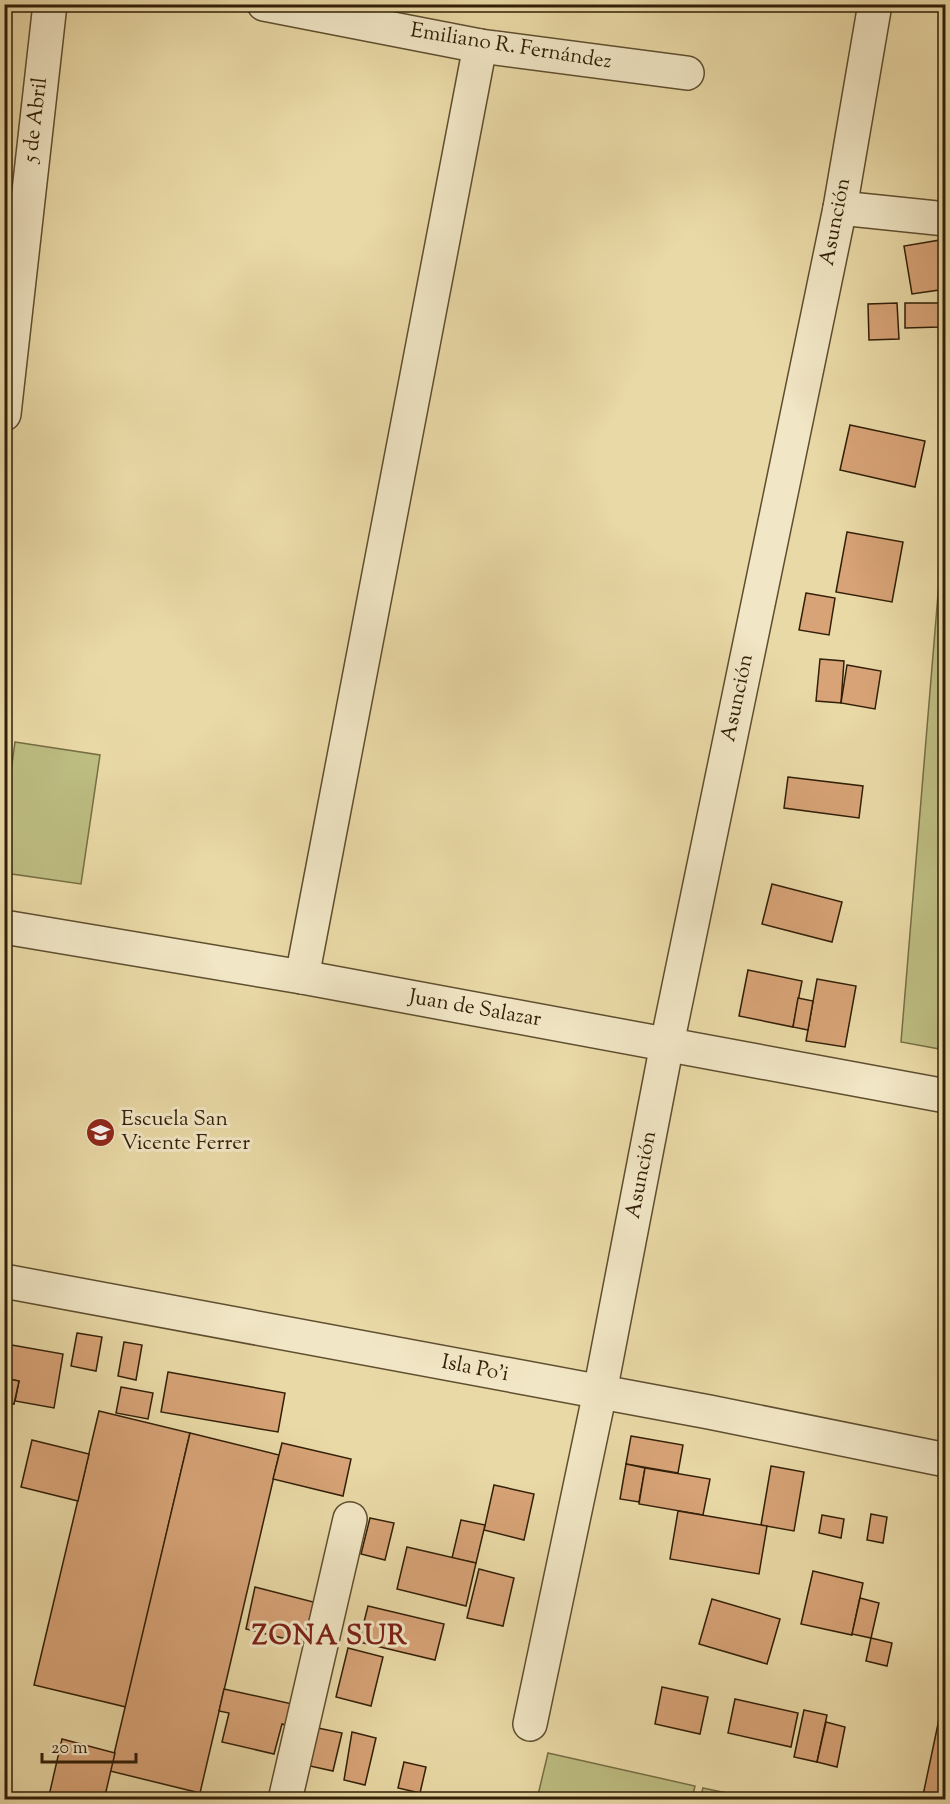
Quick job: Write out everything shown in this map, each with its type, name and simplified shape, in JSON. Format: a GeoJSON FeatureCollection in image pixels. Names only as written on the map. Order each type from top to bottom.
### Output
{"type":"FeatureCollection","features":[{"type":"Feature","properties":{"kind":"street","name":"5 de Abril"},"geometry":{"type":"LineString","coordinates":[[4,414],[11,284],[50,4]]}},
{"type":"Feature","properties":{"kind":"street","name":"Emiliano R. Fernández"},"geometry":{"type":"LineString","coordinates":[[264,4],[480,46],[687,73]]}},
{"type":"Feature","properties":{"kind":"street","name":"Asunción"},"geometry":{"type":"LineString","coordinates":[[530,1724],[600,1392],[667,1044],[840,208],[875,4]]}},
{"type":"Feature","properties":{"kind":"street"},"geometry":{"type":"LineString","coordinates":[[302,977],[480,46]]}},
{"type":"Feature","properties":{"kind":"street"},"geometry":{"type":"LineString","coordinates":[[840,208],[945,219]]}},
{"type":"Feature","properties":{"kind":"street","name":"Juan de Salazar"},"geometry":{"type":"LineString","coordinates":[[4,927],[302,977],[945,1096]]}},
{"type":"Feature","properties":{"kind":"street","name":"Isla Po'i"},"geometry":{"type":"LineString","coordinates":[[4,1281],[600,1392],[945,1460]]}},
{"type":"Feature","properties":{"kind":"street"},"geometry":{"type":"LineString","coordinates":[[285,1800],[350,1519]]}},
{"type":"Feature","properties":{"kind":"green space"},"geometry":{"type":"Polygon","coordinates":[[[945,510],[945,1050],[901,1042],[945,510]]]}},
{"type":"Feature","properties":{"kind":"green space"},"geometry":{"type":"Polygon","coordinates":[[[15,742],[100,755],[81,884],[5,873],[5,816],[15,742]]]}},
{"type":"Feature","properties":{"kind":"green space"},"geometry":{"type":"Polygon","coordinates":[[[548,1753],[695,1786],[692,1799],[537,1799],[548,1753]]]}},
{"type":"Feature","properties":{"kind":"green space"},"geometry":{"type":"Polygon","coordinates":[[[703,1788],[755,1799],[700,1799],[703,1788]]]}},
{"type":"Feature","properties":{"kind":"building"},"geometry":{"type":"Polygon","coordinates":[[[946,239],[946,289],[912,294],[904,246],[946,239]]]}},
{"type":"Feature","properties":{"kind":"building"},"geometry":{"type":"Polygon","coordinates":[[[897,303],[899,339],[869,340],[868,304],[897,303]]]}},
{"type":"Feature","properties":{"kind":"building"},"geometry":{"type":"Polygon","coordinates":[[[905,303],[940,303],[940,327],[905,328],[905,303]]]}},
{"type":"Feature","properties":{"kind":"building"},"geometry":{"type":"Polygon","coordinates":[[[850,425],[925,441],[915,487],[840,470],[850,425]]]}},
{"type":"Feature","properties":{"kind":"building"},"geometry":{"type":"Polygon","coordinates":[[[847,532],[903,542],[892,602],[836,592],[847,532]]]}},
{"type":"Feature","properties":{"kind":"building"},"geometry":{"type":"Polygon","coordinates":[[[806,593],[835,598],[829,635],[799,630],[806,593]]]}},
{"type":"Feature","properties":{"kind":"building"},"geometry":{"type":"Polygon","coordinates":[[[820,659],[844,661],[841,703],[816,701],[820,659]]]}},
{"type":"Feature","properties":{"kind":"building"},"geometry":{"type":"Polygon","coordinates":[[[847,665],[881,671],[875,709],[841,703],[847,665]]]}},
{"type":"Feature","properties":{"kind":"building"},"geometry":{"type":"Polygon","coordinates":[[[788,777],[863,786],[859,818],[784,808],[788,777]]]}},
{"type":"Feature","properties":{"kind":"building"},"geometry":{"type":"Polygon","coordinates":[[[772,884],[842,902],[832,942],[762,924],[772,884]]]}},
{"type":"Feature","properties":{"kind":"building"},"geometry":{"type":"Polygon","coordinates":[[[748,970],[802,981],[793,1027],[739,1016],[748,970]]]}},
{"type":"Feature","properties":{"kind":"building"},"geometry":{"type":"Polygon","coordinates":[[[817,979],[856,986],[845,1047],[806,1041],[817,979]]]}},
{"type":"Feature","properties":{"kind":"building"},"geometry":{"type":"Polygon","coordinates":[[[798,998],[813,1001],[808,1030],[793,1027],[798,998]]]}},
{"type":"Feature","properties":{"kind":"building"},"geometry":{"type":"Polygon","coordinates":[[[77,1333],[102,1337],[96,1371],[71,1366],[77,1333]]]}},
{"type":"Feature","properties":{"kind":"building"},"geometry":{"type":"Polygon","coordinates":[[[124,1342],[142,1345],[136,1380],[118,1376],[124,1342]]]}},
{"type":"Feature","properties":{"kind":"building"},"geometry":{"type":"Polygon","coordinates":[[[6,1344],[63,1354],[54,1408],[15,1401],[19,1381],[4,1378],[6,1344]]]}},
{"type":"Feature","properties":{"kind":"building"},"geometry":{"type":"Polygon","coordinates":[[[168,1372],[285,1393],[278,1432],[161,1412],[168,1372]]]}},
{"type":"Feature","properties":{"kind":"building"},"geometry":{"type":"Polygon","coordinates":[[[4,1378],[19,1381],[14,1404],[4,1402],[4,1378]]]}},
{"type":"Feature","properties":{"kind":"building"},"geometry":{"type":"Polygon","coordinates":[[[121,1387],[153,1393],[148,1419],[116,1413],[121,1387]]]}},
{"type":"Feature","properties":{"kind":"building"},"geometry":{"type":"Polygon","coordinates":[[[99,1411],[190,1433],[126,1707],[34,1685],[99,1411]]]}},
{"type":"Feature","properties":{"kind":"building"},"geometry":{"type":"Polygon","coordinates":[[[190,1433],[279,1455],[200,1793],[110,1771],[190,1433]]]}},
{"type":"Feature","properties":{"kind":"building"},"geometry":{"type":"Polygon","coordinates":[[[631,1436],[683,1445],[678,1473],[626,1464],[631,1436]]]}},
{"type":"Feature","properties":{"kind":"building"},"geometry":{"type":"Polygon","coordinates":[[[32,1440],[89,1454],[78,1501],[21,1487],[32,1440]]]}},
{"type":"Feature","properties":{"kind":"building"},"geometry":{"type":"Polygon","coordinates":[[[282,1443],[351,1459],[343,1496],[273,1479],[282,1443]]]}},
{"type":"Feature","properties":{"kind":"building"},"geometry":{"type":"Polygon","coordinates":[[[626,1464],[645,1468],[639,1502],[620,1499],[626,1464]]]}},
{"type":"Feature","properties":{"kind":"building"},"geometry":{"type":"Polygon","coordinates":[[[771,1466],[804,1472],[794,1531],[761,1525],[771,1466]]]}},
{"type":"Feature","properties":{"kind":"building"},"geometry":{"type":"Polygon","coordinates":[[[645,1468],[710,1479],[703,1515],[639,1504],[645,1468]]]}},
{"type":"Feature","properties":{"kind":"building"},"geometry":{"type":"Polygon","coordinates":[[[494,1485],[534,1494],[524,1540],[484,1530],[494,1485]]]}},
{"type":"Feature","properties":{"kind":"building"},"geometry":{"type":"Polygon","coordinates":[[[678,1511],[767,1526],[759,1574],[670,1559],[678,1511]]]}},
{"type":"Feature","properties":{"kind":"building"},"geometry":{"type":"Polygon","coordinates":[[[871,1514],[887,1517],[883,1543],[867,1540],[871,1514]]]}},
{"type":"Feature","properties":{"kind":"building"},"geometry":{"type":"Polygon","coordinates":[[[822,1515],[844,1519],[841,1538],[819,1533],[822,1515]]]}},
{"type":"Feature","properties":{"kind":"building"},"geometry":{"type":"Polygon","coordinates":[[[370,1518],[394,1523],[385,1560],[361,1554],[370,1518]]]}},
{"type":"Feature","properties":{"kind":"building"},"geometry":{"type":"Polygon","coordinates":[[[461,1520],[485,1525],[476,1563],[452,1558],[461,1520]]]}},
{"type":"Feature","properties":{"kind":"building"},"geometry":{"type":"Polygon","coordinates":[[[407,1547],[476,1563],[466,1606],[397,1589],[407,1547]]]}},
{"type":"Feature","properties":{"kind":"building"},"geometry":{"type":"Polygon","coordinates":[[[479,1569],[514,1578],[503,1626],[467,1618],[479,1569]]]}},
{"type":"Feature","properties":{"kind":"building"},"geometry":{"type":"Polygon","coordinates":[[[813,1571],[863,1583],[852,1635],[801,1624],[813,1571]]]}},
{"type":"Feature","properties":{"kind":"building"},"geometry":{"type":"Polygon","coordinates":[[[255,1587],[321,1604],[311,1645],[246,1629],[255,1587]]]}},
{"type":"Feature","properties":{"kind":"building"},"geometry":{"type":"Polygon","coordinates":[[[860,1598],[879,1603],[871,1638],[852,1634],[860,1598]]]}},
{"type":"Feature","properties":{"kind":"building"},"geometry":{"type":"Polygon","coordinates":[[[712,1599],[780,1619],[767,1664],[699,1644],[712,1599]]]}},
{"type":"Feature","properties":{"kind":"building"},"geometry":{"type":"Polygon","coordinates":[[[368,1606],[444,1624],[435,1660],[359,1642],[368,1606]]]}},
{"type":"Feature","properties":{"kind":"building"},"geometry":{"type":"Polygon","coordinates":[[[871,1638],[892,1643],[887,1666],[866,1661],[871,1638]]]}},
{"type":"Feature","properties":{"kind":"building"},"geometry":{"type":"Polygon","coordinates":[[[348,1648],[383,1657],[371,1706],[336,1697],[348,1648]]]}},
{"type":"Feature","properties":{"kind":"building"},"geometry":{"type":"Polygon","coordinates":[[[946,1686],[946,1800],[922,1800],[946,1686]]]}},
{"type":"Feature","properties":{"kind":"building"},"geometry":{"type":"Polygon","coordinates":[[[662,1687],[708,1697],[700,1734],[655,1724],[662,1687]]]}},
{"type":"Feature","properties":{"kind":"building"},"geometry":{"type":"Polygon","coordinates":[[[224,1689],[297,1705],[292,1727],[282,1724],[274,1754],[222,1742],[229,1713],[219,1711],[224,1689]]]}},
{"type":"Feature","properties":{"kind":"building"},"geometry":{"type":"Polygon","coordinates":[[[735,1699],[798,1713],[791,1747],[728,1733],[735,1699]]]}},
{"type":"Feature","properties":{"kind":"building"},"geometry":{"type":"Polygon","coordinates":[[[804,1710],[827,1715],[817,1762],[794,1757],[804,1710]]]}},
{"type":"Feature","properties":{"kind":"building"},"geometry":{"type":"Polygon","coordinates":[[[826,1722],[845,1727],[837,1767],[817,1762],[826,1722]]]}},
{"type":"Feature","properties":{"kind":"building"},"geometry":{"type":"Polygon","coordinates":[[[318,1728],[342,1733],[333,1771],[310,1766],[318,1728]]]}},
{"type":"Feature","properties":{"kind":"building"},"geometry":{"type":"Polygon","coordinates":[[[352,1732],[376,1738],[365,1785],[344,1780],[352,1732]]]}},
{"type":"Feature","properties":{"kind":"building"},"geometry":{"type":"Polygon","coordinates":[[[62,1739],[115,1753],[104,1800],[48,1800],[62,1739]]]}},
{"type":"Feature","properties":{"kind":"building"},"geometry":{"type":"Polygon","coordinates":[[[404,1762],[426,1767],[420,1793],[398,1788],[404,1762]]]}},
{"type":"Feature","properties":{"kind":"building"},"geometry":{"type":"Polygon","coordinates":[[[420,1793],[447,1800],[418,1800],[420,1793]]]}},
{"type":"Feature","properties":{"kind":"place","name":"Escuela San Vicente Ferrer"},"geometry":{"type":"Point","coordinates":[100,1132]}},
{"type":"Feature","properties":{"kind":"district","name":"ZONA SUR"},"geometry":{"type":"Point","coordinates":[330,1637]}}]}
